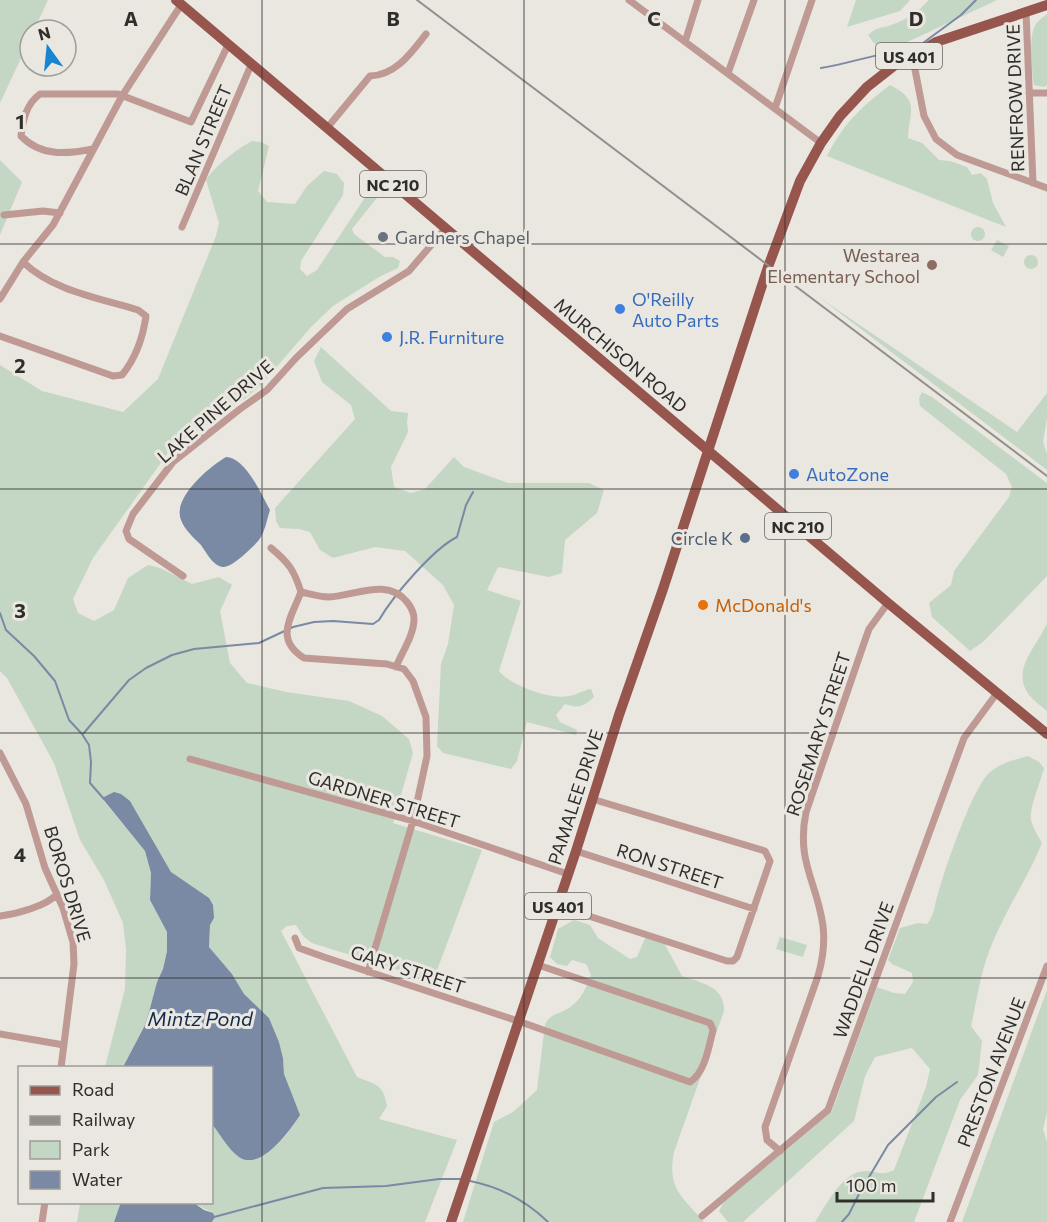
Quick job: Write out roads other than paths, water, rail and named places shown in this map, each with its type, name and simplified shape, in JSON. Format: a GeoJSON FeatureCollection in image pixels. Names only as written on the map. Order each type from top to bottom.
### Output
{"type":"FeatureCollection","features":[{"type":"Feature","properties":{"kind":"main road","name":"MURCHISON ROAD"},"geometry":{"type":"LineString","coordinates":[[179,2],[888,603],[1047,734]]}},
{"type":"Feature","properties":{"kind":"main road","name":"US 401"},"geometry":{"type":"LineString","coordinates":[[708,449],[768,267],[798,185],[820,143],[840,116],[867,87],[912,54],[936,42],[1047,5]]}},
{"type":"Feature","properties":{"kind":"main road","name":"PAMALEE DRIVE"},"geometry":{"type":"LineString","coordinates":[[451,1222],[558,906],[591,799],[708,449]]}},
{"type":"Feature","properties":{"kind":"street"},"geometry":{"type":"LineString","coordinates":[[628,0],[638,3],[685,42],[820,143]]}},
{"type":"Feature","properties":{"kind":"street"},"geometry":{"type":"LineString","coordinates":[[685,42],[698,0]]}},
{"type":"Feature","properties":{"kind":"street"},"geometry":{"type":"LineString","coordinates":[[728,73],[754,0]]}},
{"type":"Feature","properties":{"kind":"street"},"geometry":{"type":"LineString","coordinates":[[775,108],[812,0]]}},
{"type":"Feature","properties":{"kind":"street"},"geometry":{"type":"LineString","coordinates":[[0,299],[23,262],[47,234],[60,213],[122,96],[179,2]]}},
{"type":"Feature","properties":{"kind":"street","name":"RENFROW DRIVE"},"geometry":{"type":"LineString","coordinates":[[1026,12],[1033,183]]}},
{"type":"Feature","properties":{"kind":"street"},"geometry":{"type":"LineString","coordinates":[[327,128],[369,76],[397,67],[426,34]]}},
{"type":"Feature","properties":{"kind":"street"},"geometry":{"type":"LineString","coordinates":[[93,149],[69,154],[42,150],[29,144],[21,136],[22,123],[31,100],[40,94],[108,93],[122,96],[191,123],[228,45]]}},
{"type":"Feature","properties":{"kind":"street"},"geometry":{"type":"LineString","coordinates":[[912,54],[924,116],[936,139],[957,154],[1047,188]]}},
{"type":"Feature","properties":{"kind":"street","name":"BLAN STREET"},"geometry":{"type":"LineString","coordinates":[[182,227],[251,65]]}},
{"type":"Feature","properties":{"kind":"street"},"geometry":{"type":"LineString","coordinates":[[1029,93],[1047,93]]}},
{"type":"Feature","properties":{"kind":"street"},"geometry":{"type":"LineString","coordinates":[[4,215],[43,211],[60,213]]}},
{"type":"Feature","properties":{"kind":"street","name":"LAKE PINE DRIVE"},"geometry":{"type":"LineString","coordinates":[[183,576],[129,539],[126,531],[133,514],[173,462],[267,390],[296,358],[347,309],[409,271],[445,229]]}},
{"type":"Feature","properties":{"kind":"street"},"geometry":{"type":"LineString","coordinates":[[0,336],[113,376],[122,375],[131,363],[144,326],[146,316],[138,310],[61,286],[44,278],[23,262]]}},
{"type":"Feature","properties":{"kind":"street"},"geometry":{"type":"LineString","coordinates":[[270,548],[287,561],[295,572],[301,592],[287,630],[287,642],[295,652],[304,658],[387,664],[404,669],[413,681],[426,717],[427,756],[413,821],[368,972]]}},
{"type":"Feature","properties":{"kind":"street"},"geometry":{"type":"LineString","coordinates":[[301,592],[325,597],[377,588],[388,589],[403,597],[412,608],[414,618],[411,632],[396,666]]}},
{"type":"Feature","properties":{"kind":"street","name":"ROSEMARY STREET"},"geometry":{"type":"LineString","coordinates":[[780,1151],[767,1140],[765,1127],[819,976],[824,950],[823,924],[803,852],[804,819],[869,629],[888,603]]}},
{"type":"Feature","properties":{"kind":"street","name":"WADDELL DRIVE"},"geometry":{"type":"LineString","coordinates":[[702,1216],[828,1110],[963,738],[997,693]]}},
{"type":"Feature","properties":{"kind":"street","name":"BOROS DRIVE"},"geometry":{"type":"LineString","coordinates":[[0,753],[26,804],[45,868],[69,925],[74,956],[61,1066]]}},
{"type":"Feature","properties":{"kind":"street","name":"GARDNER STREET"},"geometry":{"type":"LineString","coordinates":[[190,759],[413,821],[568,874]]}},
{"type":"Feature","properties":{"kind":"street"},"geometry":{"type":"LineString","coordinates":[[558,906],[733,961],[737,957],[770,861],[765,851],[591,799]]}},
{"type":"Feature","properties":{"kind":"street","name":"RON STREET"},"geometry":{"type":"LineString","coordinates":[[576,851],[754,909]]}},
{"type":"Feature","properties":{"kind":"street"},"geometry":{"type":"LineString","coordinates":[[0,916],[29,909],[57,894]]}},
{"type":"Feature","properties":{"kind":"street","name":"GARY STREET"},"geometry":{"type":"LineString","coordinates":[[295,938],[299,948],[518,1021],[690,1082],[697,1078],[713,1030],[710,1023],[538,965]]}},
{"type":"Feature","properties":{"kind":"street","name":"PRESTON AVENUE"},"geometry":{"type":"LineString","coordinates":[[950,1222],[1047,966]]}},
{"type":"Feature","properties":{"kind":"street"},"geometry":{"type":"LineString","coordinates":[[0,1034],[64,1045]]}},
{"type":"Feature","properties":{"kind":"street"},"geometry":{"type":"LineString","coordinates":[[42,1222],[45,1204]]}},
{"type":"Feature","properties":{"kind":"water"},"geometry":{"type":"Polygon","coordinates":[[[226,457],[240,463],[246,470],[270,510],[259,540],[237,561],[223,567],[213,561],[187,530],[181,520],[180,511],[182,502],[194,484],[226,457]]]}},
{"type":"Feature","properties":{"kind":"water","name":"Mintz Pond"},"geometry":{"type":"Polygon","coordinates":[[[114,792],[130,801],[171,872],[209,898],[213,905],[214,918],[210,925],[209,947],[232,974],[244,994],[269,1018],[279,1042],[284,1074],[300,1115],[274,1148],[256,1159],[247,1160],[235,1154],[213,1125],[213,1066],[124,1066],[144,1027],[163,969],[167,951],[167,932],[150,900],[151,873],[145,851],[102,798],[114,792]]]}},
{"type":"Feature","properties":{"kind":"water"},"geometry":{"type":"Polygon","coordinates":[[[120,1204],[195,1204],[213,1213],[215,1217],[212,1222],[114,1222],[120,1204]]]}},
{"type":"Feature","properties":{"kind":"waterway"},"geometry":{"type":"LineString","coordinates":[[923,43],[961,15],[976,0]]}},
{"type":"Feature","properties":{"kind":"waterway"},"geometry":{"type":"LineString","coordinates":[[821,68],[876,56],[909,52]]}},
{"type":"Feature","properties":{"kind":"waterway"},"geometry":{"type":"LineString","coordinates":[[83,734],[129,680],[146,668],[172,655],[194,649],[259,643],[293,627],[314,622],[373,624],[379,620],[425,562],[457,537],[466,505],[473,492]]}},
{"type":"Feature","properties":{"kind":"waterway"},"geometry":{"type":"LineString","coordinates":[[0,613],[6,630],[34,656],[55,681],[69,720],[89,745],[90,783],[104,799]]}},
{"type":"Feature","properties":{"kind":"waterway"},"geometry":{"type":"LineString","coordinates":[[842,1222],[849,1214],[888,1145],[936,1097],[957,1082]]}},
{"type":"Feature","properties":{"kind":"waterway"},"geometry":{"type":"LineString","coordinates":[[214,1217],[323,1188],[386,1186],[439,1179],[461,1179]]}},
{"type":"Feature","properties":{"kind":"waterway"},"geometry":{"type":"LineString","coordinates":[[470,1181],[512,1196],[548,1222]]}},
{"type":"Feature","properties":{"kind":"railway"},"geometry":{"type":"LineString","coordinates":[[417,0],[1047,476]]}},
{"type":"Feature","properties":{"kind":"place","name":"Gardners Chapel"},"geometry":{"type":"Point","coordinates":[383,237]}},
{"type":"Feature","properties":{"kind":"place","name":"Westarea Elementary School"},"geometry":{"type":"Point","coordinates":[932,265]}},
{"type":"Feature","properties":{"kind":"place","name":"O'Reilly Auto Parts"},"geometry":{"type":"Point","coordinates":[620,309]}},
{"type":"Feature","properties":{"kind":"place","name":"J.R. Furniture"},"geometry":{"type":"Point","coordinates":[387,337]}},
{"type":"Feature","properties":{"kind":"place","name":"AutoZone"},"geometry":{"type":"Point","coordinates":[794,474]}},
{"type":"Feature","properties":{"kind":"place","name":"Circle K"},"geometry":{"type":"Point","coordinates":[745,538]}},
{"type":"Feature","properties":{"kind":"place","name":"McDonald's"},"geometry":{"type":"Point","coordinates":[703,605]}}]}
